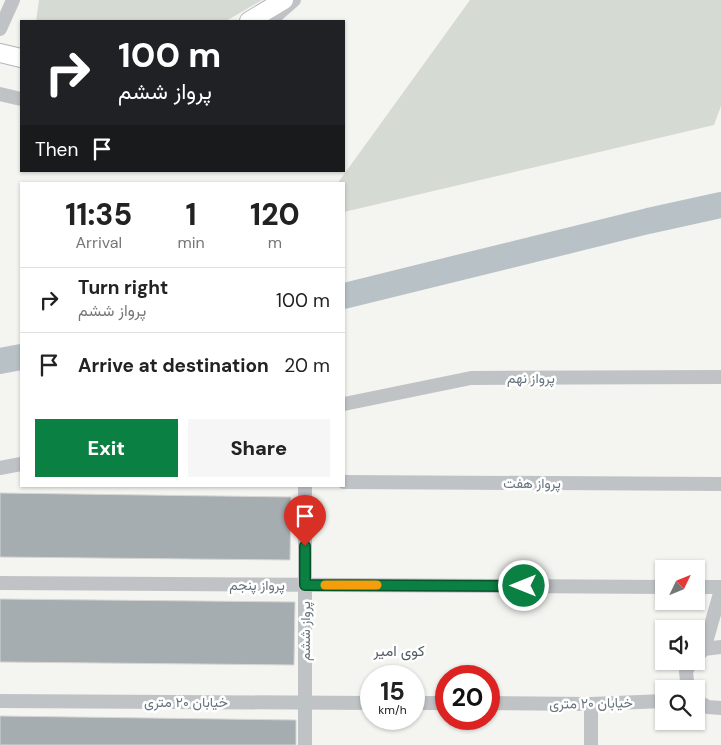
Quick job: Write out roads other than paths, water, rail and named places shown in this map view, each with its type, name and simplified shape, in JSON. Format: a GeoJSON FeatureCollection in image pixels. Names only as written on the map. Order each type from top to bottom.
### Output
{"type":"FeatureCollection","features":[{"type":"Feature","properties":{"kind":"main road"},"geometry":{"type":"LineString","coordinates":[[250,20],[284,0]]}},
{"type":"Feature","properties":{"kind":"main road"},"geometry":{"type":"LineString","coordinates":[[0,53],[20,58]]}},
{"type":"Feature","properties":{"kind":"street"},"geometry":{"type":"LineString","coordinates":[[0,29],[13,0]]}},
{"type":"Feature","properties":{"kind":"street"},"geometry":{"type":"LineString","coordinates":[[271,20],[294,0]]}},
{"type":"Feature","properties":{"kind":"street"},"geometry":{"type":"LineString","coordinates":[[0,94],[20,99]]}},
{"type":"Feature","properties":{"kind":"street","name":"پرواز نهم"},"geometry":{"type":"LineString","coordinates":[[345,404],[471,378],[721,376]]}},
{"type":"Feature","properties":{"kind":"street"},"geometry":{"type":"LineString","coordinates":[[0,468],[20,464]]}},
{"type":"Feature","properties":{"kind":"street","name":"پرواز هفت"},"geometry":{"type":"LineString","coordinates":[[345,482],[721,484]]}},
{"type":"Feature","properties":{"kind":"street","name":"پرواز ششم"},"geometry":{"type":"LineString","coordinates":[[305,487],[305,745]]}},
{"type":"Feature","properties":{"kind":"street","name":"پرواز پنجم"},"geometry":{"type":"LineString","coordinates":[[0,584],[655,587]]}},
{"type":"Feature","properties":{"kind":"street"},"geometry":{"type":"LineString","coordinates":[[705,588],[721,589],[705,637]]}},
{"type":"Feature","properties":{"kind":"street"},"geometry":{"type":"LineString","coordinates":[[705,651],[721,647]]}},
{"type":"Feature","properties":{"kind":"street","name":"خیابان ۲۰ متری"},"geometry":{"type":"LineString","coordinates":[[0,701],[360,703]]}},
{"type":"Feature","properties":{"kind":"street","name":"خیابان ۲۰ متری"},"geometry":{"type":"LineString","coordinates":[[500,703],[591,704],[655,701]]}},
{"type":"Feature","properties":{"kind":"street"},"geometry":{"type":"LineString","coordinates":[[591,704],[591,745]]}},
{"type":"Feature","properties":{"kind":"street"},"geometry":{"type":"LineString","coordinates":[[705,706],[708,708],[721,708]]}},
{"type":"Feature","properties":{"kind":"waterway"},"geometry":{"type":"LineString","coordinates":[[345,296],[648,221],[721,205]]}},
{"type":"Feature","properties":{"kind":"waterway"},"geometry":{"type":"LineString","coordinates":[[0,361],[20,357]]}},
{"type":"Feature","properties":{"kind":"district","name":"کوی امیر"},"geometry":{"type":"Point","coordinates":[399,651]}}]}
